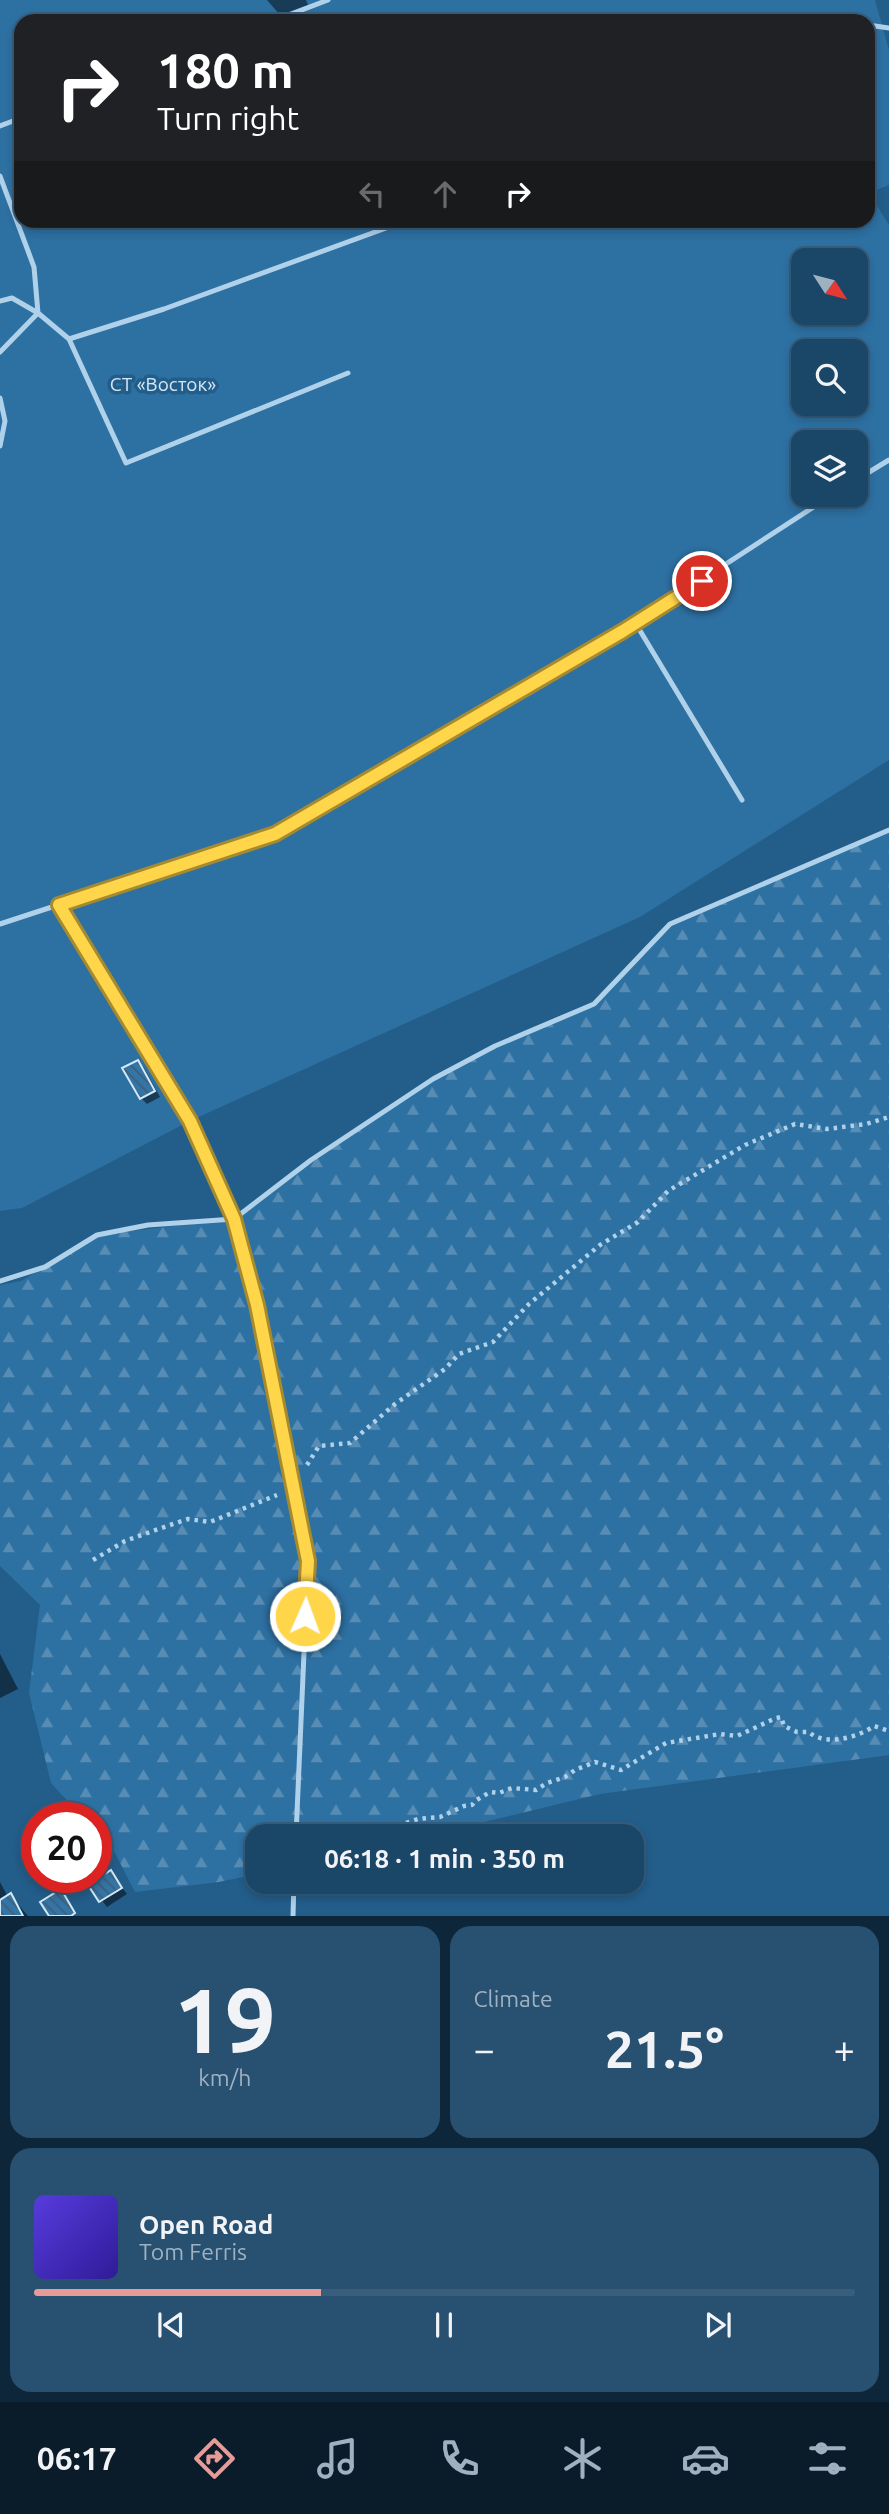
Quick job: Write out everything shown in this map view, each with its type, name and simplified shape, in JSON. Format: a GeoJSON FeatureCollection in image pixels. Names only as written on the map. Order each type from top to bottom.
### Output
{"type":"FeatureCollection","features":[{"type":"Feature","properties":{"kind":"lane"},"geometry":{"type":"LineString","coordinates":[[292,14],[328,0]]}},
{"type":"Feature","properties":{"kind":"lane"},"geometry":{"type":"LineString","coordinates":[[0,176],[14,213]]}},
{"type":"Feature","properties":{"kind":"lane"},"geometry":{"type":"LineString","coordinates":[[0,352],[38,313],[34,267],[19,228]]}},
{"type":"Feature","properties":{"kind":"lane"},"geometry":{"type":"LineString","coordinates":[[69,339],[164,309],[386,228]]}},
{"type":"Feature","properties":{"kind":"lane"},"geometry":{"type":"LineString","coordinates":[[0,301],[12,298],[38,313],[69,339],[126,463],[348,373]]}},
{"type":"Feature","properties":{"kind":"lane"},"geometry":{"type":"LineString","coordinates":[[0,398],[5,421],[0,446]]}},
{"type":"Feature","properties":{"kind":"lane"},"geometry":{"type":"LineString","coordinates":[[868,473],[889,460]]}},
{"type":"Feature","properties":{"kind":"lane"},"geometry":{"type":"LineString","coordinates":[[0,924],[275,834],[636,624],[814,507]]}},
{"type":"Feature","properties":{"kind":"lane"},"geometry":{"type":"LineString","coordinates":[[636,624],[742,800]]}},
{"type":"Feature","properties":{"kind":"lane"},"geometry":{"type":"LineString","coordinates":[[0,1282],[45,1267],[97,1235],[148,1225],[234,1219],[311,1160],[433,1079],[495,1046],[594,1004],[670,924],[889,830]]}},
{"type":"Feature","properties":{"kind":"lane"},"geometry":{"type":"LineString","coordinates":[[59,905],[190,1121],[234,1219],[257,1305],[308,1561],[297,1824]]}},
{"type":"Feature","properties":{"kind":"lane"},"geometry":{"type":"LineString","coordinates":[[293,1916],[294,1894]]}},
{"type":"Feature","properties":{"kind":"path"},"geometry":{"type":"LineString","coordinates":[[93,1560],[125,1541],[188,1519],[210,1522],[293,1487],[319,1446],[350,1443],[395,1404],[446,1370],[459,1354],[492,1342],[529,1304],[600,1245],[638,1222],[668,1191],[745,1145],[795,1124],[827,1129],[866,1124],[889,1117]]}},
{"type":"Feature","properties":{"kind":"path"},"geometry":{"type":"LineString","coordinates":[[403,1824],[440,1816],[472,1805],[490,1792],[499,1793],[512,1788],[536,1790],[595,1762],[621,1770],[666,1743],[720,1734],[737,1736],[781,1717],[784,1726],[797,1732],[809,1732],[814,1737],[857,1737],[874,1726],[889,1731]]}},
{"type":"Feature","properties":{"kind":"green space","name":"СТ «Восток»"},"geometry":{"type":"Polygon","coordinates":[[[0,0],[875,0],[889,50],[889,185],[875,191],[875,14],[14,14],[14,228],[875,228],[875,203],[889,225],[889,760],[640,917],[190,1121],[22,1208],[0,1211],[0,0]]]}},
{"type":"Feature","properties":{"kind":"green space"},"geometry":{"type":"Polygon","coordinates":[[[889,830],[889,1755],[600,1794],[476,1824],[245,1824],[245,1877],[135,1892],[112,1849],[112,1802],[68,1802],[51,1783],[29,1693],[40,1605],[0,1566],[0,1285],[21,1281],[97,1235],[234,1219],[311,1160],[433,1079],[495,1046],[594,1004],[670,924],[889,830]]]}},
{"type":"Feature","properties":{"kind":"building"},"geometry":{"type":"Polygon","coordinates":[[[138,1060],[155,1091],[140,1099],[122,1068],[138,1060]]]}},
{"type":"Feature","properties":{"kind":"building"},"geometry":{"type":"Polygon","coordinates":[[[112,1872],[122,1888],[99,1902],[93,1893],[112,1893],[112,1872]]]}},
{"type":"Feature","properties":{"kind":"building"},"geometry":{"type":"Polygon","coordinates":[[[11,1893],[23,1916],[0,1916],[0,1900],[11,1893]]]}},
{"type":"Feature","properties":{"kind":"building"},"geometry":{"type":"Polygon","coordinates":[[[55,1893],[63,1893],[75,1913],[71,1916],[49,1916],[40,1902],[55,1893]]]}},
{"type":"Feature","properties":{"kind":"route"},"geometry":{"type":"LineString","coordinates":[[305,1616],[308,1561],[257,1305],[234,1219],[190,1121],[59,905],[275,834],[623,631],[702,581]]}}]}
